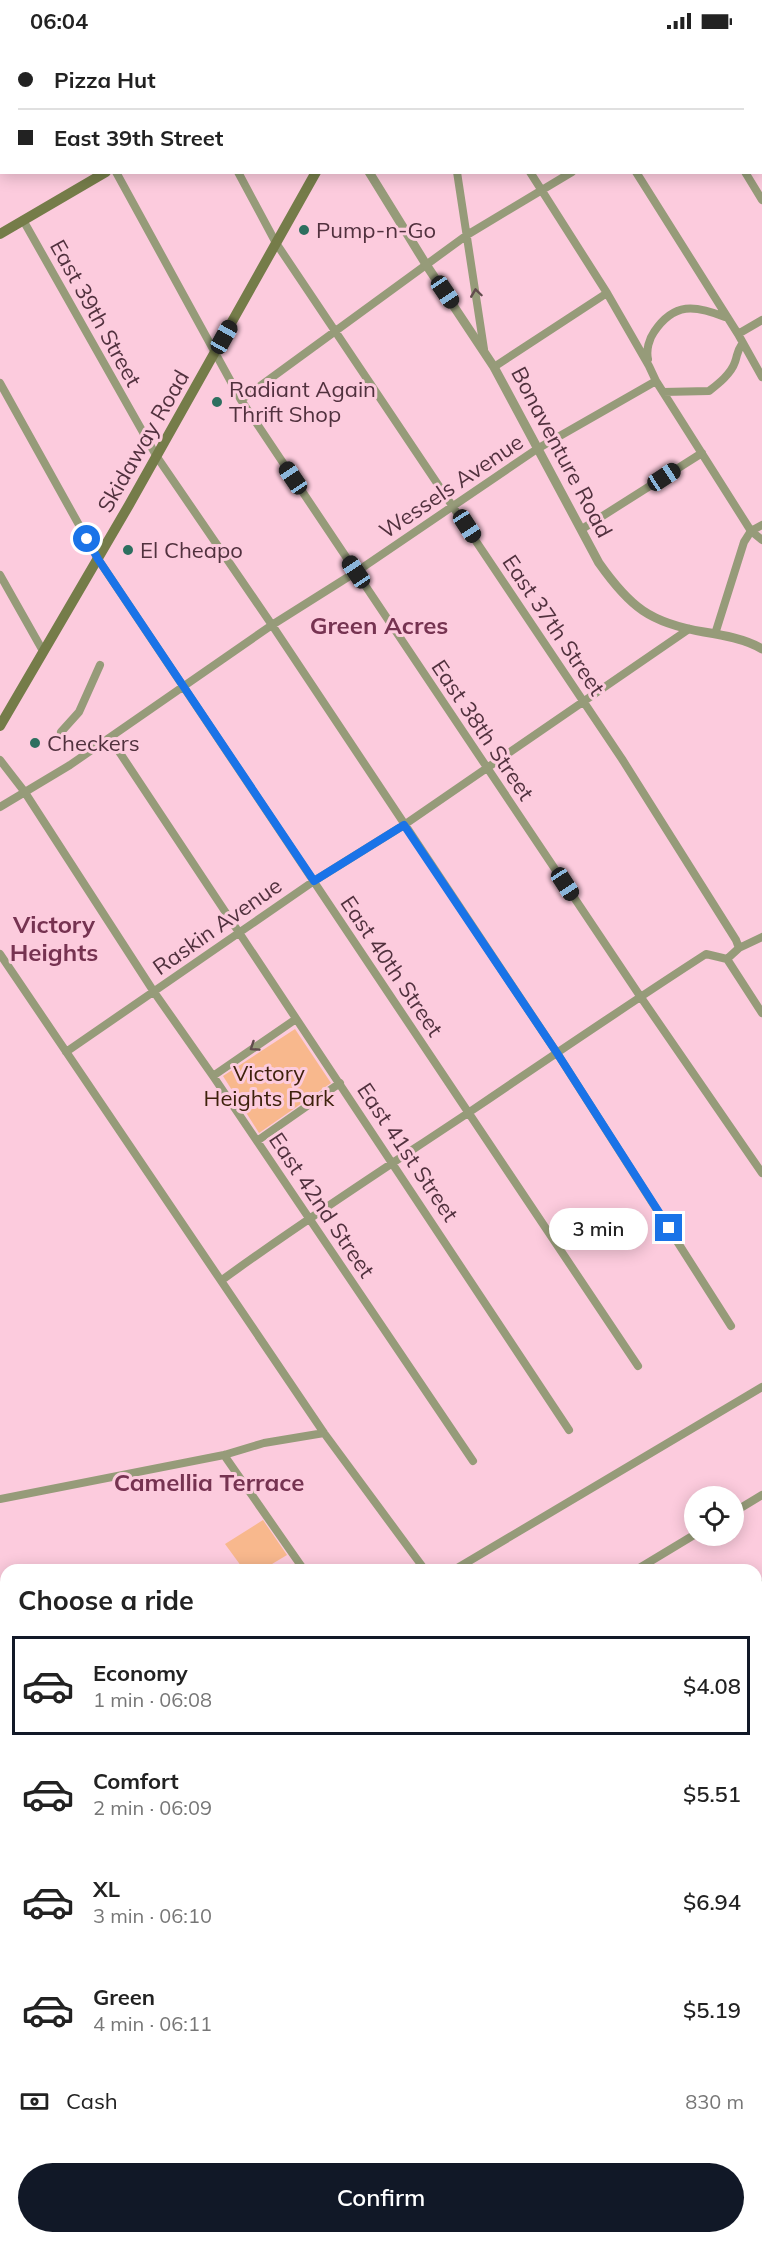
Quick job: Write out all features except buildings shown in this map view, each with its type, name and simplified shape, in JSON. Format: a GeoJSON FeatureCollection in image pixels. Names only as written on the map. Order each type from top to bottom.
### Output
{"type":"FeatureCollection","features":[{"type":"Feature","properties":{"kind":"main road"},"geometry":{"type":"LineString","coordinates":[[0,234],[103,174]]}},
{"type":"Feature","properties":{"kind":"main road","name":"Skidaway Road"},"geometry":{"type":"LineString","coordinates":[[0,726],[157,457],[314,174]]}},
{"type":"Feature","properties":{"kind":"street","name":"East 38th Street"},"geometry":{"type":"LineString","coordinates":[[117,174],[241,400],[640,996],[762,1173]]}},
{"type":"Feature","properties":{"kind":"street","name":"East 37th Street"},"geometry":{"type":"LineString","coordinates":[[239,174],[276,243],[583,701],[724,920],[738,948]]}},
{"type":"Feature","properties":{"kind":"street"},"geometry":{"type":"LineString","coordinates":[[370,174],[427,266],[484,351]]}},
{"type":"Feature","properties":{"kind":"street","name":"Bonaventure Road"},"geometry":{"type":"LineString","coordinates":[[457,174],[484,351],[599,563],[628,601],[642,611],[661,621],[689,630],[715,634],[762,649]]}},
{"type":"Feature","properties":{"kind":"street"},"geometry":{"type":"LineString","coordinates":[[531,174],[607,293],[656,381],[751,531],[762,540]]}},
{"type":"Feature","properties":{"kind":"street"},"geometry":{"type":"LineString","coordinates":[[241,400],[467,235],[569,174]]}},
{"type":"Feature","properties":{"kind":"street"},"geometry":{"type":"LineString","coordinates":[[637,174],[738,334],[762,377]]}},
{"type":"Feature","properties":{"kind":"street"},"geometry":{"type":"LineString","coordinates":[[746,174],[762,200]]}},
{"type":"Feature","properties":{"kind":"street","name":"East 39th Street"},"geometry":{"type":"LineString","coordinates":[[23,220],[157,457],[272,625],[557,1053],[731,1326]]}},
{"type":"Feature","properties":{"kind":"street"},"geometry":{"type":"LineString","coordinates":[[494,367],[607,293]]}},
{"type":"Feature","properties":{"kind":"street"},"geometry":{"type":"LineString","coordinates":[[649,366],[646,352],[652,336],[664,317],[677,310],[691,308],[705,309],[726,318]]}},
{"type":"Feature","properties":{"kind":"street"},"geometry":{"type":"LineString","coordinates":[[738,334],[762,320]]}},
{"type":"Feature","properties":{"kind":"street"},"geometry":{"type":"LineString","coordinates":[[663,392],[708,391],[731,369],[736,360],[736,353],[742,344]]}},
{"type":"Feature","properties":{"kind":"street","name":"Wessels Avenue"},"geometry":{"type":"LineString","coordinates":[[0,807],[70,765],[272,625],[356,572],[537,449],[656,381]]}},
{"type":"Feature","properties":{"kind":"street","name":"East 40th Street"},"geometry":{"type":"LineString","coordinates":[[0,382],[98,559],[638,1366]]}},
{"type":"Feature","properties":{"kind":"street"},"geometry":{"type":"LineString","coordinates":[[582,529],[702,453]]}},
{"type":"Feature","properties":{"kind":"street"},"geometry":{"type":"LineString","coordinates":[[715,634],[744,542],[751,531],[762,525]]}},
{"type":"Feature","properties":{"kind":"street"},"geometry":{"type":"LineString","coordinates":[[0,575],[43,651]]}},
{"type":"Feature","properties":{"kind":"street","name":"Raskin Avenue"},"geometry":{"type":"LineString","coordinates":[[66,1052],[314,881],[404,825],[689,630]]}},
{"type":"Feature","properties":{"kind":"street"},"geometry":{"type":"LineString","coordinates":[[61,732],[79,712],[100,664]]}},
{"type":"Feature","properties":{"kind":"street","name":"East 41st Street"},"geometry":{"type":"LineString","coordinates":[[110,738],[556,1407],[569,1430]]}},
{"type":"Feature","properties":{"kind":"street","name":"East 42nd Street"},"geometry":{"type":"LineString","coordinates":[[0,760],[24,791],[154,992],[474,1461]]}},
{"type":"Feature","properties":{"kind":"street"},"geometry":{"type":"LineString","coordinates":[[727,959],[738,948],[762,937]]}},
{"type":"Feature","properties":{"kind":"street"},"geometry":{"type":"LineString","coordinates":[[0,954],[324,1433],[421,1564]]}},
{"type":"Feature","properties":{"kind":"street"},"geometry":{"type":"LineString","coordinates":[[222,1280],[392,1161],[706,954],[727,959],[762,1013]]}},
{"type":"Feature","properties":{"kind":"street"},"geometry":{"type":"LineString","coordinates":[[213,1076],[296,1019]]}},
{"type":"Feature","properties":{"kind":"street"},"geometry":{"type":"LineString","coordinates":[[256,1141],[340,1083]]}},
{"type":"Feature","properties":{"kind":"street"},"geometry":{"type":"LineString","coordinates":[[464,1564],[762,1387]]}},
{"type":"Feature","properties":{"kind":"street"},"geometry":{"type":"LineString","coordinates":[[0,1499],[224,1455],[264,1443],[324,1433]]}},
{"type":"Feature","properties":{"kind":"street"},"geometry":{"type":"LineString","coordinates":[[224,1455],[300,1564]]}},
{"type":"Feature","properties":{"kind":"street"},"geometry":{"type":"LineString","coordinates":[[744,1506],[762,1495]]}},
{"type":"Feature","properties":{"kind":"street"},"geometry":{"type":"LineString","coordinates":[[646,1564],[684,1542]]}},
{"type":"Feature","properties":{"kind":"green space","name":"Victory Heights Park"},"geometry":{"type":"Polygon","coordinates":[[[295,1029],[331,1083],[259,1133],[223,1076],[295,1029]]]}},
{"type":"Feature","properties":{"kind":"green space"},"geometry":{"type":"Polygon","coordinates":[[[263,1520],[287,1555],[272,1564],[240,1564],[225,1544],[263,1520]]]}},
{"type":"Feature","properties":{"kind":"place","name":"Pump-n-Go"},"geometry":{"type":"Point","coordinates":[304,230]}},
{"type":"Feature","properties":{"kind":"place","name":"Radiant Again Thrift Shop"},"geometry":{"type":"Point","coordinates":[217,402]}},
{"type":"Feature","properties":{"kind":"place","name":"El Cheapo"},"geometry":{"type":"Point","coordinates":[128,550]}},
{"type":"Feature","properties":{"kind":"place","name":"Checkers"},"geometry":{"type":"Point","coordinates":[35,743]}},
{"type":"Feature","properties":{"kind":"district","name":"Green Acres"},"geometry":{"type":"Point","coordinates":[379,625]}},
{"type":"Feature","properties":{"kind":"district","name":"Victory Heights"},"geometry":{"type":"Point","coordinates":[54,938]}},
{"type":"Feature","properties":{"kind":"district","name":"Camellia Terrace"},"geometry":{"type":"Point","coordinates":[209,1482]}},
{"type":"Feature","properties":{"kind":"route"},"geometry":{"type":"LineString","coordinates":[[87,539],[98,559],[314,881],[404,825],[557,1053],[669,1228]]}}]}
